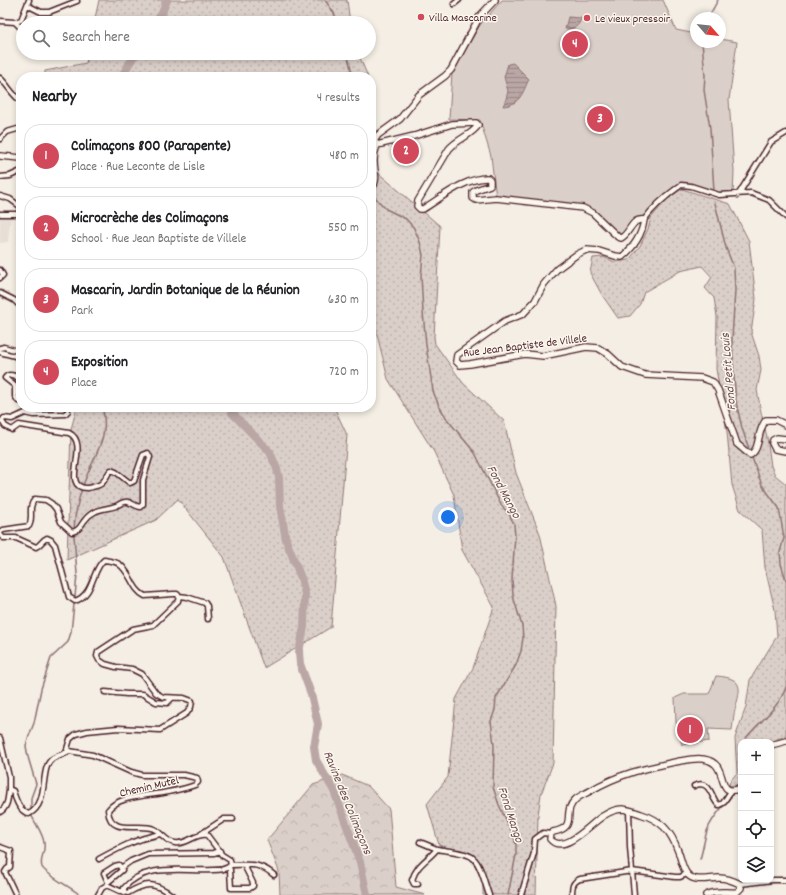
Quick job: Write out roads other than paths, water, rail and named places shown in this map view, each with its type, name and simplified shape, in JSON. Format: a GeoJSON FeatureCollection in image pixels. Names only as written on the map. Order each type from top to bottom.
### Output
{"type":"FeatureCollection","features":[{"type":"Feature","properties":{"kind":"main road"},"geometry":{"type":"LineString","coordinates":[[376,138],[400,119],[420,95],[451,70],[480,16],[495,0]]}},
{"type":"Feature","properties":{"kind":"main road"},"geometry":{"type":"LineString","coordinates":[[377,145],[414,136],[452,124],[476,123],[478,125],[477,128],[454,143],[449,149],[418,201],[417,206],[420,210],[471,181],[488,178],[490,180],[490,185],[474,192],[473,198],[476,200],[496,198],[583,208],[593,213],[618,237],[621,238],[625,236],[636,221],[640,219],[644,220]]}},
{"type":"Feature","properties":{"kind":"main road"},"geometry":{"type":"LineString","coordinates":[[0,156],[16,158]]}},
{"type":"Feature","properties":{"kind":"main road","name":"Rue Jean Baptiste de Villele"},"geometry":{"type":"LineString","coordinates":[[644,220],[639,237],[628,252],[622,257],[599,251],[586,250],[576,255],[557,269],[544,284],[535,301],[522,314],[505,321],[465,348],[457,355],[456,361],[460,365],[525,354],[543,356],[586,347],[598,348],[608,354],[622,367],[645,375],[683,377],[709,380],[713,382],[718,390],[737,444],[752,454],[756,447],[760,430],[766,420],[776,420],[786,425]]}},
{"type":"Feature","properties":{"kind":"main road"},"geometry":{"type":"LineString","coordinates":[[786,439],[777,438],[773,440],[772,443],[775,448],[786,451]]}},
{"type":"Feature","properties":{"kind":"main road"},"geometry":{"type":"LineString","coordinates":[[774,744],[786,741]]}},
{"type":"Feature","properties":{"kind":"main road"},"geometry":{"type":"LineString","coordinates":[[706,895],[719,891],[737,892],[741,888],[740,884],[721,878],[697,879],[687,874],[675,841],[669,831],[660,822],[651,817],[629,810],[620,809],[603,816],[568,842],[558,845],[555,844],[550,839],[551,834],[565,828],[569,820],[570,806],[576,800],[600,785],[631,772],[686,760],[703,759],[717,765],[721,771],[723,784],[727,789],[731,791],[738,789]]}},
{"type":"Feature","properties":{"kind":"street"},"geometry":{"type":"LineString","coordinates":[[23,16],[29,0]]}},
{"type":"Feature","properties":{"kind":"street"},"geometry":{"type":"LineString","coordinates":[[454,4],[459,0]]}},
{"type":"Feature","properties":{"kind":"street"},"geometry":{"type":"LineString","coordinates":[[27,5],[41,12],[49,12],[77,1]]}},
{"type":"Feature","properties":{"kind":"street"},"geometry":{"type":"LineString","coordinates":[[0,21],[15,22]]}},
{"type":"Feature","properties":{"kind":"street"},"geometry":{"type":"LineString","coordinates":[[0,78],[5,82],[16,97]]}},
{"type":"Feature","properties":{"kind":"street"},"geometry":{"type":"LineString","coordinates":[[0,139],[8,132],[16,130]]}},
{"type":"Feature","properties":{"kind":"street"},"geometry":{"type":"LineString","coordinates":[[738,194],[771,142],[786,133]]}},
{"type":"Feature","properties":{"kind":"street"},"geometry":{"type":"LineString","coordinates":[[0,177],[10,176],[16,173]]}},
{"type":"Feature","properties":{"kind":"street"},"geometry":{"type":"LineString","coordinates":[[644,220],[668,194],[681,185],[691,186],[719,196],[751,193],[769,200],[786,217]]}},
{"type":"Feature","properties":{"kind":"street"},"geometry":{"type":"LineString","coordinates":[[0,196],[10,199],[16,203]]}},
{"type":"Feature","properties":{"kind":"street"},"geometry":{"type":"LineString","coordinates":[[0,214],[16,214]]}},
{"type":"Feature","properties":{"kind":"street"},"geometry":{"type":"LineString","coordinates":[[0,270],[3,275],[0,278]]}},
{"type":"Feature","properties":{"kind":"street"},"geometry":{"type":"LineString","coordinates":[[0,293],[16,302]]}},
{"type":"Feature","properties":{"kind":"street"},"geometry":{"type":"LineString","coordinates":[[0,348],[4,347],[16,351]]}},
{"type":"Feature","properties":{"kind":"street"},"geometry":{"type":"LineString","coordinates":[[0,352],[16,357]]}},
{"type":"Feature","properties":{"kind":"street"},"geometry":{"type":"LineString","coordinates":[[16,377],[12,375],[5,378],[15,386],[16,398]]}},
{"type":"Feature","properties":{"kind":"street"},"geometry":{"type":"LineString","coordinates":[[67,412],[65,414],[34,415],[26,413],[12,419],[4,418],[2,421],[5,426],[12,430],[19,425],[73,435],[77,441],[78,450],[74,480],[80,488],[89,488],[98,485],[103,482],[111,470],[130,483],[134,481],[143,455],[148,453],[150,457],[143,480],[143,504],[140,507],[128,502],[123,502],[115,506],[95,510],[85,519],[77,531],[72,532],[61,522],[56,509],[52,504],[46,500],[35,499],[31,503],[31,518],[29,526],[3,530],[0,533],[3,538],[16,538],[36,547],[47,538],[52,540],[55,545],[69,597],[75,601],[79,600],[84,595],[93,581],[100,563],[104,560],[119,564],[141,594],[145,596],[177,594],[179,596],[205,602],[207,606],[208,619]]}},
{"type":"Feature","properties":{"kind":"street"},"geometry":{"type":"LineString","coordinates":[[9,789],[13,791],[16,801],[25,812],[29,814],[34,811],[38,805],[45,787],[47,767],[51,760],[69,751],[67,749],[70,739],[76,734],[87,731],[124,728],[154,731],[166,728],[187,713],[191,707],[192,701],[190,699],[163,697],[156,693],[148,680],[138,671],[105,664],[99,660],[97,656],[98,652],[133,629],[153,625],[178,601],[179,596]]}},
{"type":"Feature","properties":{"kind":"street"},"geometry":{"type":"LineString","coordinates":[[105,692],[143,694],[156,702],[167,703],[172,698]]}},
{"type":"Feature","properties":{"kind":"street"},"geometry":{"type":"LineString","coordinates":[[0,738],[9,777],[7,805],[4,810],[0,812]]}},
{"type":"Feature","properties":{"kind":"street","name":"Chemin Mutel"},"geometry":{"type":"LineString","coordinates":[[69,751],[93,755],[131,772],[142,775],[184,775],[197,778],[198,782],[196,785],[167,792],[142,795],[111,806],[108,810],[108,818],[117,825],[154,829],[168,840],[174,843],[181,843],[201,834],[224,819],[233,819]]}},
{"type":"Feature","properties":{"kind":"street"},"geometry":{"type":"LineString","coordinates":[[694,786],[701,784],[708,788],[713,795],[715,802],[719,806],[723,803],[731,791]]}},
{"type":"Feature","properties":{"kind":"street"},"geometry":{"type":"LineString","coordinates":[[629,810],[634,895]]}},
{"type":"Feature","properties":{"kind":"street"},"geometry":{"type":"LineString","coordinates":[[521,895],[534,853],[535,839],[543,833],[551,834]]}},
{"type":"Feature","properties":{"kind":"street"},"geometry":{"type":"LineString","coordinates":[[99,859],[128,843],[160,834]]}},
{"type":"Feature","properties":{"kind":"street"},"geometry":{"type":"LineString","coordinates":[[201,834],[207,835],[220,851],[230,860],[231,888],[250,888],[253,886],[244,865]]}},
{"type":"Feature","properties":{"kind":"street"},"geometry":{"type":"LineString","coordinates":[[420,842],[437,849],[473,857],[479,867],[489,895]]}},
{"type":"Feature","properties":{"kind":"street"},"geometry":{"type":"LineString","coordinates":[[0,847],[11,851],[10,867],[5,872],[16,895]]}},
{"type":"Feature","properties":{"kind":"street"},"geometry":{"type":"LineString","coordinates":[[418,884],[414,884],[412,880],[415,872],[424,860],[437,849]]}},
{"type":"Feature","properties":{"kind":"street"},"geometry":{"type":"LineString","coordinates":[[121,868],[119,865],[115,866],[104,873],[108,882],[122,870],[121,868],[131,861],[148,854],[214,853],[220,851]]}},
{"type":"Feature","properties":{"kind":"street"},"geometry":{"type":"LineString","coordinates":[[124,891],[124,888],[128,884],[139,877],[153,872],[166,870],[219,870],[230,866],[259,865],[267,868],[274,875]]}},
{"type":"Feature","properties":{"kind":"street"},"geometry":{"type":"LineString","coordinates":[[572,895],[573,885],[576,881],[632,871],[675,877],[680,877],[687,874]]}},
{"type":"Feature","properties":{"kind":"street"},"geometry":{"type":"LineString","coordinates":[[740,884],[786,880]]}},
{"type":"Feature","properties":{"kind":"street"},"geometry":{"type":"LineString","coordinates":[[98,895],[102,888],[107,885],[128,893],[140,886],[148,885],[158,887],[172,895]]}},
{"type":"Feature","properties":{"kind":"waterway","name":"Ravine des Colimaçons"},"geometry":{"type":"LineString","coordinates":[[160,16],[167,0]]}},
{"type":"Feature","properties":{"kind":"waterway","name":"Fond Mango"},"geometry":{"type":"LineString","coordinates":[[325,0],[335,16]]}},
{"type":"Feature","properties":{"kind":"waterway","name":"Fond Petit Louis"},"geometry":{"type":"LineString","coordinates":[[711,12],[718,0]]}},
{"type":"Feature","properties":{"kind":"waterway","name":"Fond Petit Louis"},"geometry":{"type":"LineString","coordinates":[[703,48],[705,76],[704,90],[710,128],[714,191]]}},
{"type":"Feature","properties":{"kind":"waterway","name":"Ravine des Colimaçons"},"geometry":{"type":"LineString","coordinates":[[124,72],[132,60]]}},
{"type":"Feature","properties":{"kind":"waterway","name":"Fond Mango"},"geometry":{"type":"LineString","coordinates":[[349,60],[352,72]]}},
{"type":"Feature","properties":{"kind":"waterway","name":"Fond Mango"},"geometry":{"type":"LineString","coordinates":[[376,198],[386,209],[406,219],[414,228],[420,242],[423,255],[421,276],[423,312],[433,391],[439,406],[447,419],[475,453],[501,505],[509,514],[514,524],[515,536],[512,579],[513,596],[522,626],[523,638],[521,651],[516,665],[496,698],[495,710],[491,721],[494,745],[493,787],[516,844],[516,855],[508,895]]}},
{"type":"Feature","properties":{"kind":"waterway","name":"Fond Petit Louis"},"geometry":{"type":"LineString","coordinates":[[715,203],[726,248],[734,268],[735,290],[732,339],[736,402],[742,428],[750,452]]}},
{"type":"Feature","properties":{"kind":"waterway"},"geometry":{"type":"LineString","coordinates":[[74,529],[75,515],[80,495],[101,442],[104,425],[103,412]]}},
{"type":"Feature","properties":{"kind":"waterway","name":"Ravine des Colimaçons"},"geometry":{"type":"LineString","coordinates":[[232,412],[270,452],[277,469],[279,478],[280,506],[286,540],[301,578],[305,594],[304,627],[299,652],[300,664],[311,694],[318,724],[314,747],[316,760],[334,791],[360,862],[367,895]]}},
{"type":"Feature","properties":{"kind":"waterway","name":"Fond Petit Louis"},"geometry":{"type":"LineString","coordinates":[[751,455],[762,485],[779,508],[784,538],[780,552],[781,564],[786,580]]}},
{"type":"Feature","properties":{"kind":"waterway"},"geometry":{"type":"LineString","coordinates":[[74,535],[77,574],[75,597]]}},
{"type":"Feature","properties":{"kind":"waterway"},"geometry":{"type":"LineString","coordinates":[[31,810],[31,798],[36,784],[26,746],[34,723],[41,689],[51,658],[68,642],[71,632],[74,604]]}},
{"type":"Feature","properties":{"kind":"waterway","name":"Fond Petit Louis"},"geometry":{"type":"LineString","coordinates":[[746,739],[779,702],[786,687]]}},
{"type":"Feature","properties":{"kind":"waterway","name":"Fond Petit Louis"},"geometry":{"type":"LineString","coordinates":[[735,787],[738,784]]}},
{"type":"Feature","properties":{"kind":"waterway","name":"Fond Petit Louis"},"geometry":{"type":"LineString","coordinates":[[700,859],[709,826],[732,795]]}},
{"type":"Feature","properties":{"kind":"waterway"},"geometry":{"type":"LineString","coordinates":[[31,814],[41,832],[43,839],[44,849],[41,861],[42,867],[48,873],[80,895]]}},
{"type":"Feature","properties":{"kind":"place","name":"Villa Mascarine"},"geometry":{"type":"Point","coordinates":[421,17]}},
{"type":"Feature","properties":{"kind":"place","name":"Le vieux pressoir"},"geometry":{"type":"Point","coordinates":[587,18]}},
{"type":"Feature","properties":{"kind":"place","name":"Exposition"},"geometry":{"type":"Point","coordinates":[575,44]}},
{"type":"Feature","properties":{"kind":"place","name":"Mascarin, Jardin Botanique de la Réunion"},"geometry":{"type":"Point","coordinates":[600,119]}},
{"type":"Feature","properties":{"kind":"place","name":"Microcrèche des Colimaçons"},"geometry":{"type":"Point","coordinates":[406,151]}},
{"type":"Feature","properties":{"kind":"place","name":"Colimaçons 800 (Parapente)"},"geometry":{"type":"Point","coordinates":[690,730]}}]}
